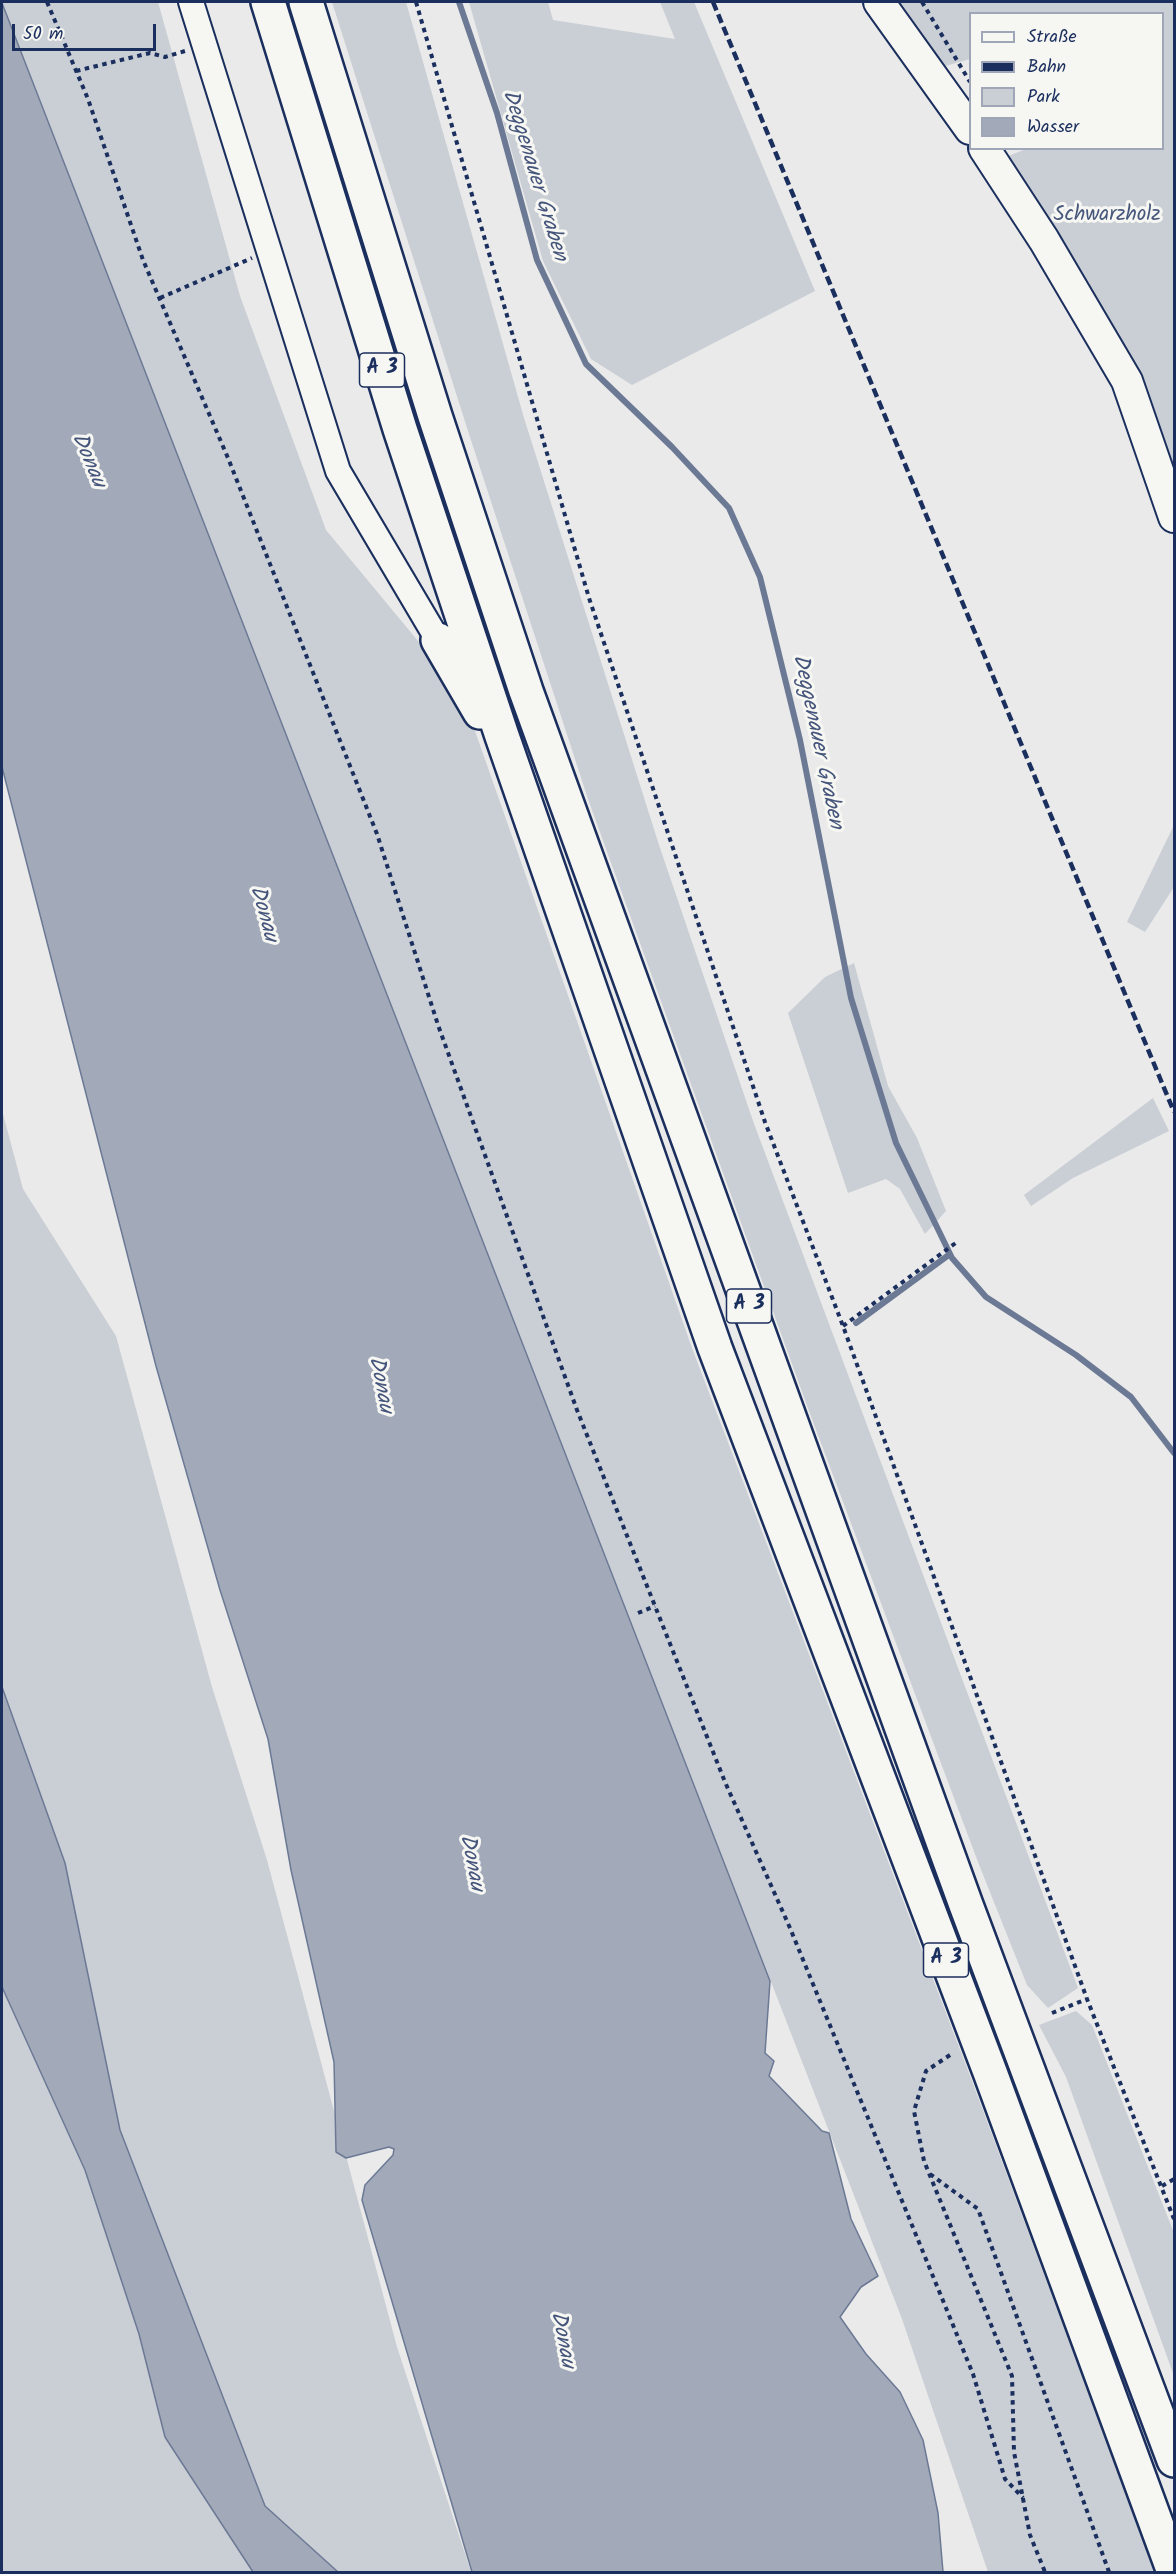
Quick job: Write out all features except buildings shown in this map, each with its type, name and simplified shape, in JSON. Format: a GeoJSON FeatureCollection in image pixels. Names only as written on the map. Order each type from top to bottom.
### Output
{"type":"FeatureCollection","features":[{"type":"Feature","properties":{"kind":"highway","name":"A 3"},"geometry":{"type":"LineString","coordinates":[[268,2],[400,429],[502,736],[715,1348],[990,2072],[1174,2572]]}},
{"type":"Feature","properties":{"kind":"highway","name":"A 3"},"geometry":{"type":"LineString","coordinates":[[306,2],[435,416],[526,691],[966,1905],[1174,2460]]}},
{"type":"Feature","properties":{"kind":"highway"},"geometry":{"type":"LineString","coordinates":[[438,640],[476,708],[502,736]]}},
{"type":"Feature","properties":{"kind":"main road"},"geometry":{"type":"LineString","coordinates":[[879,2],[969,128]]}},
{"type":"Feature","properties":{"kind":"main road"},"geometry":{"type":"LineString","coordinates":[[988,155],[1044,240],[1127,381],[1174,517]]}},
{"type":"Feature","properties":{"kind":"lane"},"geometry":{"type":"LineString","coordinates":[[191,2],[338,471],[438,640]]}},
{"type":"Feature","properties":{"kind":"path"},"geometry":{"type":"LineString","coordinates":[[47,2],[76,71],[143,260],[228,458],[377,834],[438,1024],[577,1410],[725,1782],[790,1928],[973,2374],[1005,2479],[1023,2498]]}},
{"type":"Feature","properties":{"kind":"path"},"geometry":{"type":"LineString","coordinates":[[416,2],[589,598],[765,1122],[843,1326],[1087,1999],[1174,2219]]}},
{"type":"Feature","properties":{"kind":"path"},"geometry":{"type":"LineString","coordinates":[[922,2],[969,80]]}},
{"type":"Feature","properties":{"kind":"path"},"geometry":{"type":"LineString","coordinates":[[76,71],[150,53],[165,57],[205,45]]}},
{"type":"Feature","properties":{"kind":"path"},"geometry":{"type":"LineString","coordinates":[[159,298],[269,251]]}},
{"type":"Feature","properties":{"kind":"path"},"geometry":{"type":"LineString","coordinates":[[843,1326],[957,1242]]}},
{"type":"Feature","properties":{"kind":"path"},"geometry":{"type":"LineString","coordinates":[[638,1613],[655,1606]]}},
{"type":"Feature","properties":{"kind":"path"},"geometry":{"type":"LineString","coordinates":[[1052,2013],[1087,1999]]}},
{"type":"Feature","properties":{"kind":"path"},"geometry":{"type":"LineString","coordinates":[[950,2055],[926,2071],[914,2111],[924,2161],[1012,2376],[1014,2452],[1030,2535],[1045,2572]]}},
{"type":"Feature","properties":{"kind":"path"},"geometry":{"type":"LineString","coordinates":[[930,2174],[978,2209],[1109,2572]]}},
{"type":"Feature","properties":{"kind":"path"},"geometry":{"type":"LineString","coordinates":[[1162,2186],[1174,2179]]}},
{"type":"Feature","properties":{"kind":"green space"},"geometry":{"type":"Polygon","coordinates":[[[2,2],[158,2],[240,296],[326,530],[462,694],[692,1348],[972,2081],[1155,2572],[988,2572],[902,2319],[2,2]]]}},
{"type":"Feature","properties":{"kind":"green space"},"geometry":{"type":"Polygon","coordinates":[[[332,2],[406,2],[524,418],[659,845],[753,1121],[1078,1988],[1048,2008],[1027,1985],[978,1862],[809,1411],[588,799],[332,2]]]}},
{"type":"Feature","properties":{"kind":"green space"},"geometry":{"type":"Polygon","coordinates":[[[469,2],[548,2],[553,20],[675,39],[660,2],[694,2],[815,291],[632,385],[591,359],[543,261],[469,2]]]}},
{"type":"Feature","properties":{"kind":"green space","name":"Schwarzholz"},"geometry":{"type":"Polygon","coordinates":[[[889,2],[1174,2],[1174,516],[1126,378],[993,162],[1023,150],[1164,150],[1164,12],[969,12],[969,59],[931,70],[889,2]]]}},
{"type":"Feature","properties":{"kind":"green space"},"geometry":{"type":"Polygon","coordinates":[[[1174,825],[1174,887],[1145,932],[1127,922],[1174,825]]]}},
{"type":"Feature","properties":{"kind":"green space"},"geometry":{"type":"Polygon","coordinates":[[[854,963],[888,1086],[917,1138],[946,1211],[925,1234],[900,1189],[886,1179],[848,1193],[788,1013],[825,977],[854,963]]]}},
{"type":"Feature","properties":{"kind":"green space"},"geometry":{"type":"Polygon","coordinates":[[[1153,1098],[1169,1131],[1073,1178],[1031,1206],[1024,1195],[1153,1098]]]}},
{"type":"Feature","properties":{"kind":"green space"},"geometry":{"type":"Polygon","coordinates":[[[2,1110],[23,1189],[116,1336],[212,1687],[267,1860],[397,2347],[471,2572],[338,2572],[265,2506],[120,2130],[65,1863],[2,1687],[2,1110]]]}},
{"type":"Feature","properties":{"kind":"green space"},"geometry":{"type":"Polygon","coordinates":[[[2,1987],[85,2170],[139,2334],[165,2437],[253,2572],[2,2572],[2,1987]]]}},
{"type":"Feature","properties":{"kind":"green space"},"geometry":{"type":"Polygon","coordinates":[[[1076,2011],[1092,2025],[1174,2233],[1174,2376],[1066,2077],[1039,2025],[1076,2011]]]}},
{"type":"Feature","properties":{"kind":"water","name":"Donau"},"geometry":{"type":"Polygon","coordinates":[[[2,3],[770,1981],[765,2053],[774,2061],[769,2076],[822,2131],[829,2133],[851,2219],[878,2276],[861,2287],[840,2317],[866,2354],[900,2392],[923,2440],[938,2513],[943,2572],[472,2572],[362,2200],[365,2185],[393,2155],[394,2149],[389,2147],[346,2158],[336,2152],[334,2062],[291,1870],[268,1739],[220,1590],[156,1366],[2,767],[2,3]]]}},
{"type":"Feature","properties":{"kind":"water"},"geometry":{"type":"Polygon","coordinates":[[[2,1687],[65,1863],[120,2130],[265,2506],[338,2572],[253,2572],[165,2437],[139,2334],[85,2170],[2,1987],[2,1687]]]}},
{"type":"Feature","properties":{"kind":"waterway","name":"Deggenauer Graben"},"geometry":{"type":"LineString","coordinates":[[459,2],[497,113],[537,260],[586,364],[672,447],[729,508],[760,577],[800,740],[851,998],[896,1143],[952,1258],[986,1297],[1076,1355],[1131,1397],[1174,1453]]}},
{"type":"Feature","properties":{"kind":"waterway"},"geometry":{"type":"LineString","coordinates":[[856,1323],[950,1254]]}},
{"type":"Feature","properties":{"kind":"railway"},"geometry":{"type":"LineString","coordinates":[[713,2],[1174,1112]]}}]}
